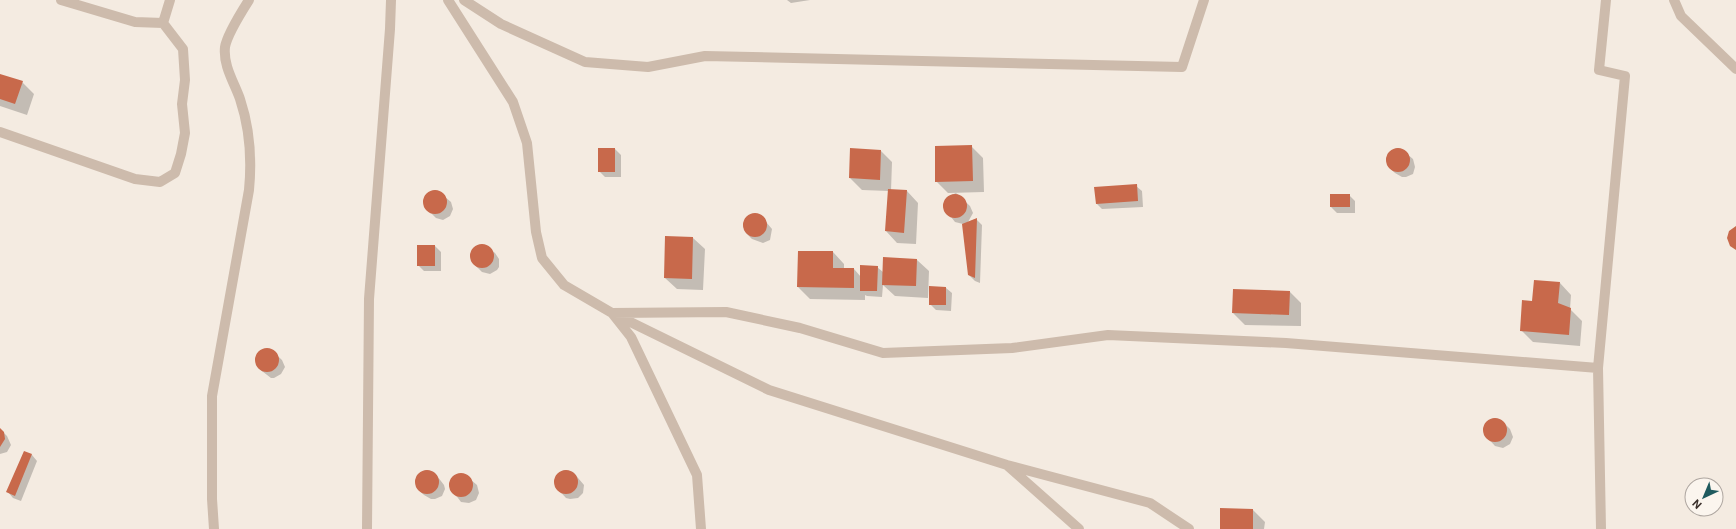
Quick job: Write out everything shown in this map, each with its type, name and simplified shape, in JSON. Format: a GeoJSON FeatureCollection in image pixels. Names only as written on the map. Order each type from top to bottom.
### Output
{"type":"FeatureCollection","features":[{"type":"Feature","properties":{"kind":"street"},"geometry":{"type":"LineString","coordinates":[[61,0],[135,22],[163,23]]}},
{"type":"Feature","properties":{"kind":"street"},"geometry":{"type":"LineString","coordinates":[[163,23],[170,0]]}},
{"type":"Feature","properties":{"kind":"street"},"geometry":{"type":"LineString","coordinates":[[214,529],[212,499],[212,396],[249,190],[251,168],[250,138],[240,100],[226,66],[225,46],[239,16],[249,0]]}},
{"type":"Feature","properties":{"kind":"street"},"geometry":{"type":"LineString","coordinates":[[367,529],[369,299],[391,0]]}},
{"type":"Feature","properties":{"kind":"street"},"geometry":{"type":"LineString","coordinates":[[448,0],[513,102],[527,143],[536,232],[542,258],[564,285],[612,313],[769,390],[1007,465],[1150,502],[1189,529]]}},
{"type":"Feature","properties":{"kind":"street"},"geometry":{"type":"LineString","coordinates":[[464,0],[501,24],[585,62],[648,67],[705,56],[1182,67],[1204,0]]}},
{"type":"Feature","properties":{"kind":"street"},"geometry":{"type":"LineString","coordinates":[[1601,529],[1598,368],[1625,76],[1599,70],[1606,0]]}},
{"type":"Feature","properties":{"kind":"street"},"geometry":{"type":"LineString","coordinates":[[1674,0],[1681,16],[1736,69]]}},
{"type":"Feature","properties":{"kind":"street"},"geometry":{"type":"LineString","coordinates":[[0,132],[135,179],[160,182],[175,173],[181,154],[185,133],[182,104],[185,80],[183,49],[163,23]]}},
{"type":"Feature","properties":{"kind":"street"},"geometry":{"type":"LineString","coordinates":[[612,313],[726,312],[800,328],[883,354],[1012,348],[1108,335],[1286,344],[1598,368]]}},
{"type":"Feature","properties":{"kind":"street"},"geometry":{"type":"LineString","coordinates":[[612,313],[630,337],[697,475],[701,529]]}},
{"type":"Feature","properties":{"kind":"street"},"geometry":{"type":"LineString","coordinates":[[1007,465],[1079,529]]}},
{"type":"Feature","properties":{"kind":"building"},"geometry":{"type":"Polygon","coordinates":[[[0,74],[23,81],[15,104],[0,99],[0,74]]]}},
{"type":"Feature","properties":{"kind":"building"},"geometry":{"type":"Polygon","coordinates":[[[972,145],[973,181],[935,182],[935,146],[972,145]]]}},
{"type":"Feature","properties":{"kind":"building"},"geometry":{"type":"Polygon","coordinates":[[[598,148],[615,148],[615,172],[598,172],[598,148]]]}},
{"type":"Feature","properties":{"kind":"building"},"geometry":{"type":"Polygon","coordinates":[[[850,148],[881,150],[880,180],[849,178],[850,148]]]}},
{"type":"Feature","properties":{"kind":"building"},"geometry":{"type":"Polygon","coordinates":[[[1398,148],[1407,151],[1410,160],[1407,169],[1398,172],[1389,169],[1386,160],[1389,151],[1398,148]]]}},
{"type":"Feature","properties":{"kind":"building"},"geometry":{"type":"Polygon","coordinates":[[[1137,184],[1138,201],[1096,204],[1094,187],[1137,184]]]}},
{"type":"Feature","properties":{"kind":"building"},"geometry":{"type":"Polygon","coordinates":[[[888,189],[907,190],[904,233],[885,231],[888,189]]]}},
{"type":"Feature","properties":{"kind":"building"},"geometry":{"type":"Polygon","coordinates":[[[430,190],[440,190],[447,197],[447,207],[440,214],[430,214],[423,207],[423,197],[430,190]]]}},
{"type":"Feature","properties":{"kind":"building"},"geometry":{"type":"Polygon","coordinates":[[[950,194],[960,194],[967,201],[967,211],[960,218],[950,218],[943,211],[943,201],[950,194]]]}},
{"type":"Feature","properties":{"kind":"building"},"geometry":{"type":"Polygon","coordinates":[[[1330,194],[1350,194],[1350,207],[1330,207],[1330,194]]]}},
{"type":"Feature","properties":{"kind":"building"},"geometry":{"type":"Polygon","coordinates":[[[755,213],[764,216],[767,225],[764,234],[755,237],[746,234],[743,225],[746,216],[755,213]]]}},
{"type":"Feature","properties":{"kind":"building"},"geometry":{"type":"Polygon","coordinates":[[[977,218],[975,278],[968,275],[962,224],[977,218]]]}},
{"type":"Feature","properties":{"kind":"building"},"geometry":{"type":"Polygon","coordinates":[[[1736,226],[1736,250],[1730,246],[1727,238],[1729,231],[1736,226]]]}},
{"type":"Feature","properties":{"kind":"building"},"geometry":{"type":"Polygon","coordinates":[[[665,236],[693,237],[692,279],[664,278],[665,236]]]}},
{"type":"Feature","properties":{"kind":"building"},"geometry":{"type":"Polygon","coordinates":[[[477,244],[487,244],[494,251],[494,261],[487,268],[477,268],[470,261],[470,251],[477,244]]]}},
{"type":"Feature","properties":{"kind":"building"},"geometry":{"type":"Polygon","coordinates":[[[417,245],[435,245],[435,266],[417,266],[417,245]]]}},
{"type":"Feature","properties":{"kind":"building"},"geometry":{"type":"Polygon","coordinates":[[[798,251],[833,251],[833,268],[854,268],[854,288],[797,287],[798,251]]]}},
{"type":"Feature","properties":{"kind":"building"},"geometry":{"type":"Polygon","coordinates":[[[883,257],[917,259],[916,286],[882,285],[883,257]]]}},
{"type":"Feature","properties":{"kind":"building"},"geometry":{"type":"Polygon","coordinates":[[[860,265],[878,266],[877,291],[860,291],[860,265]]]}},
{"type":"Feature","properties":{"kind":"building"},"geometry":{"type":"Polygon","coordinates":[[[1534,280],[1560,282],[1558,303],[1571,308],[1569,335],[1520,331],[1522,300],[1532,301],[1534,280]]]}},
{"type":"Feature","properties":{"kind":"building"},"geometry":{"type":"Polygon","coordinates":[[[929,286],[946,287],[946,305],[929,305],[929,286]]]}},
{"type":"Feature","properties":{"kind":"building"},"geometry":{"type":"Polygon","coordinates":[[[1233,289],[1290,291],[1289,315],[1232,313],[1233,289]]]}},
{"type":"Feature","properties":{"kind":"building"},"geometry":{"type":"Polygon","coordinates":[[[267,348],[276,351],[279,360],[276,369],[267,372],[258,369],[255,360],[258,351],[267,348]]]}},
{"type":"Feature","properties":{"kind":"building"},"geometry":{"type":"Polygon","coordinates":[[[1495,418],[1504,421],[1507,430],[1504,439],[1495,442],[1486,439],[1483,430],[1486,421],[1495,418]]]}},
{"type":"Feature","properties":{"kind":"building"},"geometry":{"type":"Polygon","coordinates":[[[0,428],[4,432],[5,439],[0,447],[0,428]]]}},
{"type":"Feature","properties":{"kind":"building"},"geometry":{"type":"Polygon","coordinates":[[[24,451],[32,454],[15,496],[6,492],[24,451]]]}},
{"type":"Feature","properties":{"kind":"building"},"geometry":{"type":"Polygon","coordinates":[[[427,470],[436,473],[439,482],[436,491],[427,494],[418,491],[415,482],[418,473],[427,470]]]}},
{"type":"Feature","properties":{"kind":"building"},"geometry":{"type":"Polygon","coordinates":[[[566,470],[575,473],[578,482],[575,491],[566,494],[557,491],[554,482],[557,473],[566,470]]]}},
{"type":"Feature","properties":{"kind":"building"},"geometry":{"type":"Polygon","coordinates":[[[456,473],[466,473],[473,480],[473,490],[466,497],[456,497],[449,490],[449,480],[456,473]]]}},
{"type":"Feature","properties":{"kind":"building"},"geometry":{"type":"Polygon","coordinates":[[[1220,508],[1253,509],[1253,529],[1220,529],[1220,508]]]}}]}
